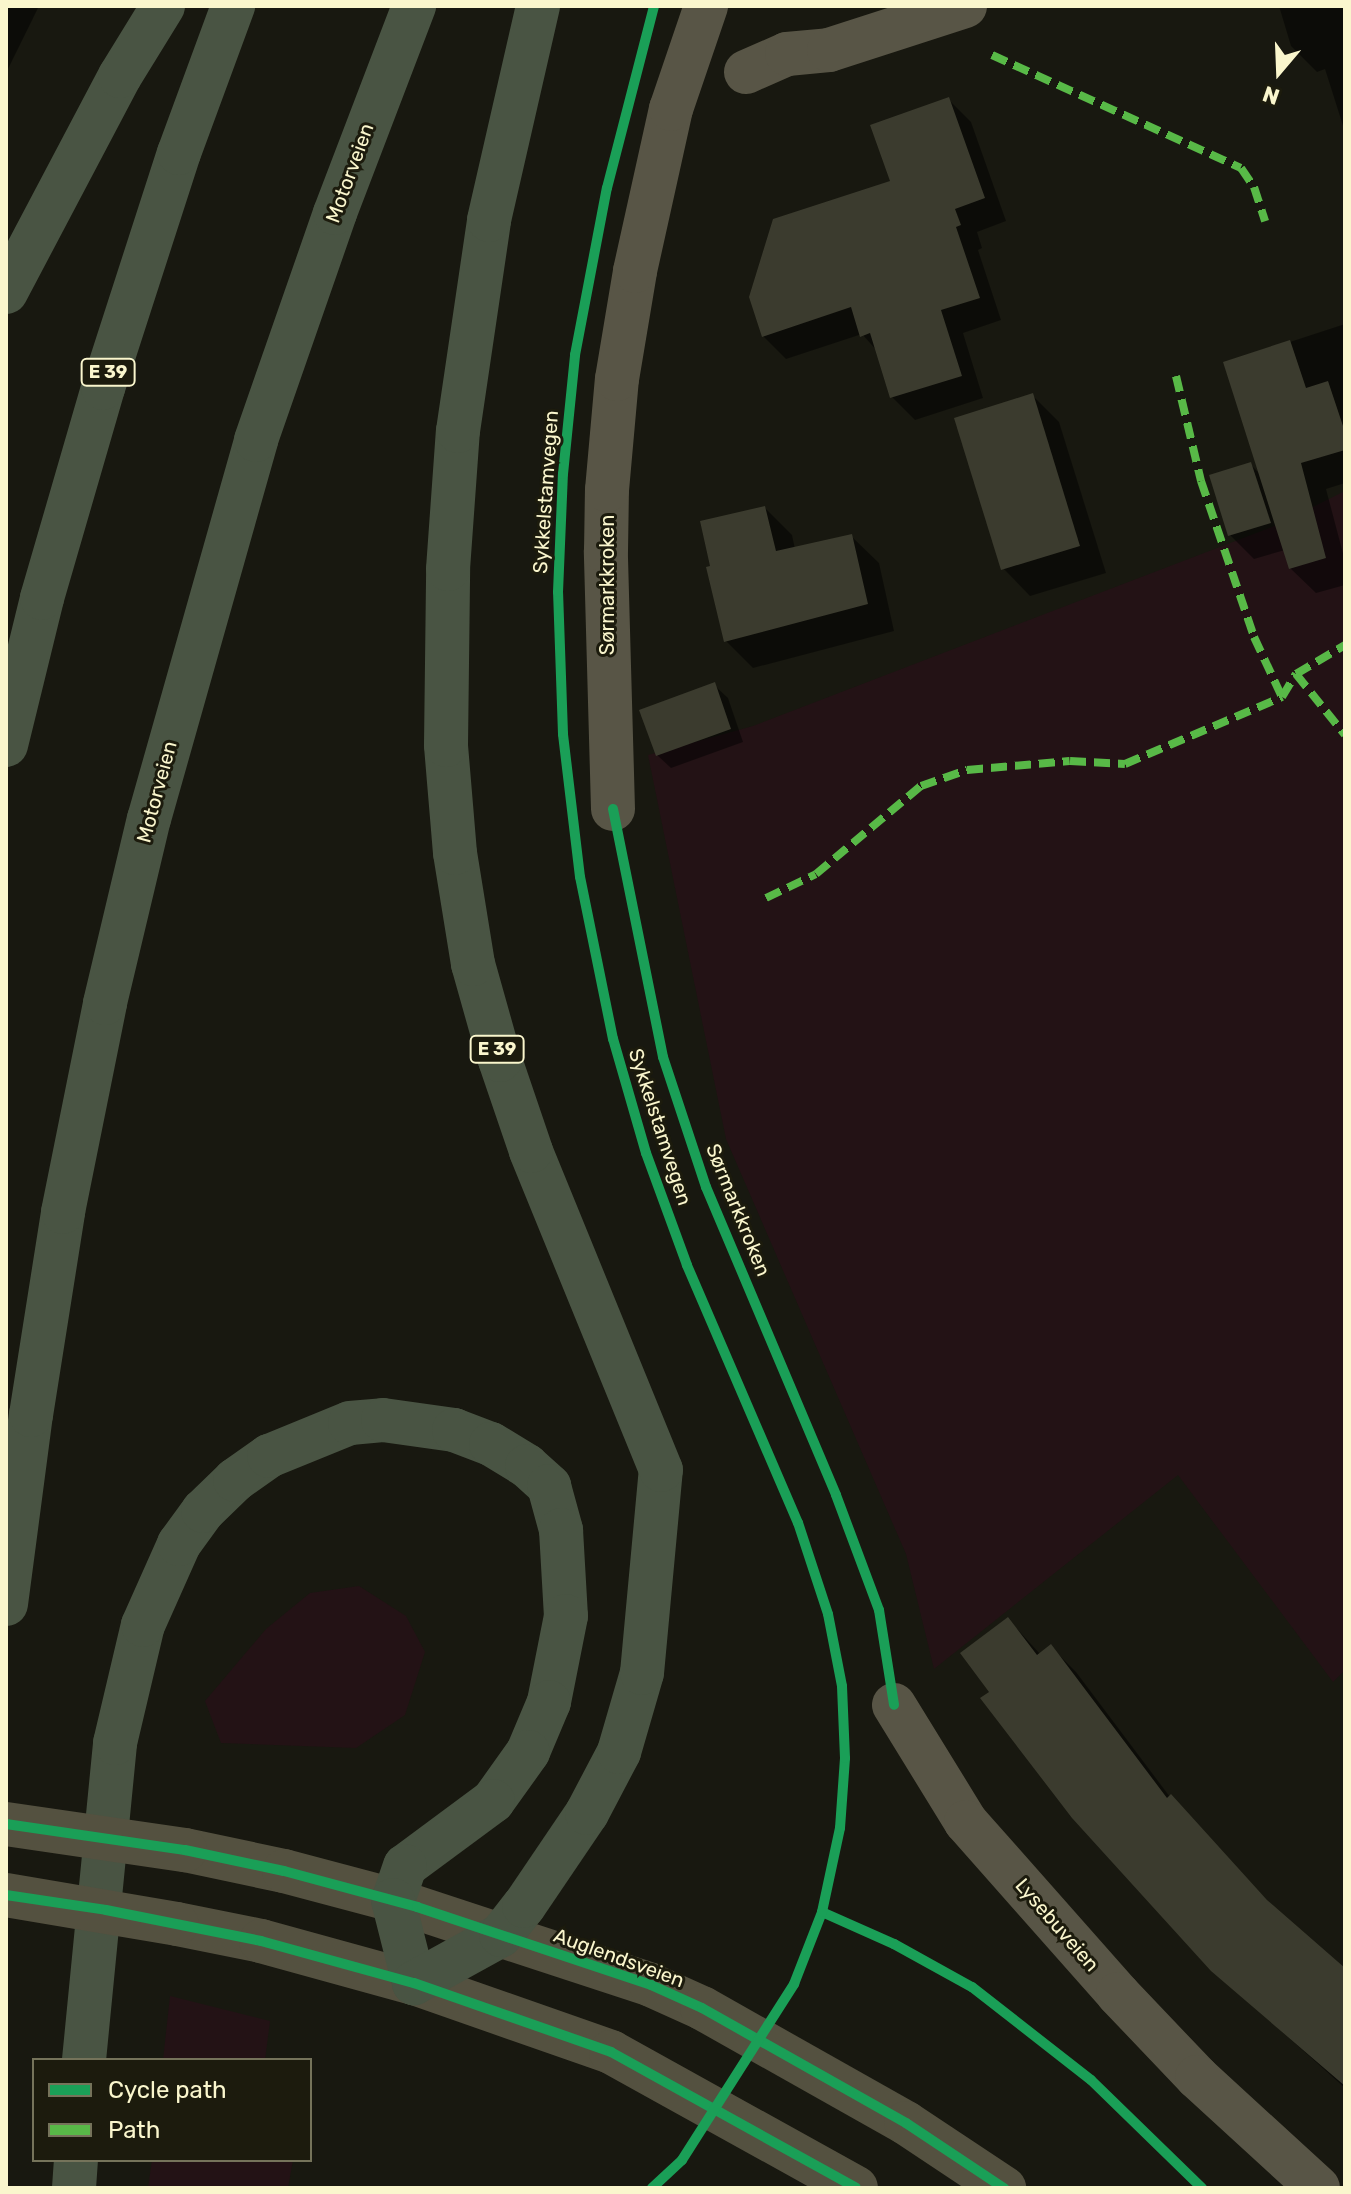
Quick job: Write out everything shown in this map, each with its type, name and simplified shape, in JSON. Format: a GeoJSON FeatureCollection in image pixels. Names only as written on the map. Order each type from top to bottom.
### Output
{"type":"FeatureCollection","features":[{"type":"Feature","properties":{"kind":"highway"},"geometry":{"type":"LineString","coordinates":[[6,292],[120,76],[163,6]]}},
{"type":"Feature","properties":{"kind":"highway","name":"E 39"},"geometry":{"type":"LineString","coordinates":[[6,745],[42,598],[103,388],[179,153],[233,6]]}},
{"type":"Feature","properties":{"kind":"highway","name":"Motorveien"},"geometry":{"type":"LineString","coordinates":[[6,1604],[31,1415],[63,1212],[105,1003],[149,819],[256,440],[340,199],[414,6]]}},
{"type":"Feature","properties":{"kind":"highway","name":"E 39"},"geometry":{"type":"LineString","coordinates":[[414,1983],[501,1935],[587,1813],[619,1752],[642,1673],[661,1470],[531,1151],[500,1060],[473,964],[455,853],[444,665],[458,431],[489,220],[538,6]]}},
{"type":"Feature","properties":{"kind":"highway"},"geometry":{"type":"LineString","coordinates":[[84,2058],[115,1743],[132,1664],[162,1579],[179,1544],[203,1511],[235,1480],[269,1456],[314,1435],[350,1423],[383,1420],[454,1430],[491,1444],[527,1466],[549,1486],[561,1530],[566,1616],[549,1702],[528,1752],[493,1801],[405,1866],[393,1900],[414,1983]]}},
{"type":"Feature","properties":{"kind":"highway"},"geometry":{"type":"LineString","coordinates":[[74,2188],[76,2162]]}},
{"type":"Feature","properties":{"kind":"main road","name":"Auglendsveien"},"geometry":{"type":"LineString","coordinates":[[6,1824],[185,1850],[284,1871],[393,1900],[651,1985],[702,2008],[838,2085],[988,2177]]}},
{"type":"Feature","properties":{"kind":"main road"},"geometry":{"type":"LineString","coordinates":[[6,1895],[261,1941],[414,1983],[611,2052],[856,2188]]}},
{"type":"Feature","properties":{"kind":"street","name":"Sørmarkkroken"},"geometry":{"type":"LineString","coordinates":[[613,809],[606,551],[607,490],[617,379],[635,271],[671,109],[706,6]]}},
{"type":"Feature","properties":{"kind":"street"},"geometry":{"type":"LineString","coordinates":[[746,72],[787,54],[829,50],[965,6]]}},
{"type":"Feature","properties":{"kind":"street","name":"Lysebuveien"},"geometry":{"type":"LineString","coordinates":[[894,1705],[966,1822],[1118,1994],[1197,2077],[1318,2188]]}},
{"type":"Feature","properties":{"kind":"shaded area"},"geometry":{"type":"Polygon","coordinates":[[[1345,491],[1345,1670],[1333,1682],[1178,1475],[934,1669],[906,1554],[726,1139],[648,755],[753,726],[1277,525],[1345,491]]]}},
{"type":"Feature","properties":{"kind":"shaded area"},"geometry":{"type":"Polygon","coordinates":[[[359,1586],[406,1616],[425,1652],[405,1715],[356,1748],[221,1743],[205,1701],[266,1629],[310,1593],[359,1586]]]}},
{"type":"Feature","properties":{"kind":"shaded area"},"geometry":{"type":"Polygon","coordinates":[[[170,1996],[270,2021],[265,2058],[163,2058],[170,1996]]]}},
{"type":"Feature","properties":{"kind":"shaded area"},"geometry":{"type":"Polygon","coordinates":[[[152,2162],[293,2162],[288,2188],[148,2188],[152,2162]]]}},
{"type":"Feature","properties":{"kind":"building"},"geometry":{"type":"Polygon","coordinates":[[[949,97],[985,198],[955,209],[961,225],[956,227],[980,298],[941,310],[962,376],[890,398],[870,333],[860,337],[851,307],[762,337],[749,297],[773,219],[890,181],[870,125],[949,97]]]}},
{"type":"Feature","properties":{"kind":"building"},"geometry":{"type":"Polygon","coordinates":[[[1290,340],[1306,388],[1328,381],[1345,432],[1345,450],[1301,463],[1326,558],[1289,569],[1223,362],[1290,340]]]}},
{"type":"Feature","properties":{"kind":"building"},"geometry":{"type":"Polygon","coordinates":[[[1033,393],[1080,546],[1001,570],[954,418],[1033,393]]]}},
{"type":"Feature","properties":{"kind":"building"},"geometry":{"type":"Polygon","coordinates":[[[1251,462],[1271,523],[1228,536],[1209,475],[1251,462]]]}},
{"type":"Feature","properties":{"kind":"building"},"geometry":{"type":"Polygon","coordinates":[[[765,506],[776,551],[852,534],[868,604],[724,642],[706,567],[710,566],[700,521],[765,506]]]}},
{"type":"Feature","properties":{"kind":"building"},"geometry":{"type":"Polygon","coordinates":[[[715,682],[731,729],[656,756],[639,710],[715,682]]]}},
{"type":"Feature","properties":{"kind":"building"},"geometry":{"type":"Polygon","coordinates":[[[1008,1617],[1037,1655],[1051,1644],[1167,1798],[1171,1794],[1267,1900],[1345,1968],[1345,2086],[1211,1971],[1072,1818],[980,1698],[989,1692],[960,1653],[1008,1617]]]}},
{"type":"Feature","properties":{"kind":"marked path"},"geometry":{"type":"LineString","coordinates":[[992,55],[1241,168],[1254,187],[1265,221]]}},
{"type":"Feature","properties":{"kind":"marked path"},"geometry":{"type":"LineString","coordinates":[[1176,376],[1201,481],[1254,637],[1282,697]]}},
{"type":"Feature","properties":{"kind":"marked path"},"geometry":{"type":"LineString","coordinates":[[766,898],[816,874],[921,786],[967,770],[1070,761],[1125,764],[1282,697],[1296,674],[1345,645]]}},
{"type":"Feature","properties":{"kind":"marked path"},"geometry":{"type":"LineString","coordinates":[[1296,674],[1345,735]]}},
{"type":"Feature","properties":{"kind":"cycle path","name":"Sykkelstamvegen"},"geometry":{"type":"LineString","coordinates":[[652,2188],[682,2160],[794,1984],[822,1912],[840,1828],[845,1758],[842,1686],[828,1614],[798,1523],[687,1265],[646,1153],[613,1039],[580,877],[563,734],[558,592],[563,474],[575,355],[607,188],[654,6]]}},
{"type":"Feature","properties":{"kind":"cycle path","name":"Sykkelstamvegen"},"geometry":{"type":"LineString","coordinates":[[613,809],[663,1057],[706,1187],[836,1495],[879,1610],[894,1705]]}},
{"type":"Feature","properties":{"kind":"cycle path"},"geometry":{"type":"LineString","coordinates":[[6,1824],[185,1850],[284,1871],[417,1907],[651,1985],[702,2008],[906,2123],[1004,2188]]}},
{"type":"Feature","properties":{"kind":"cycle path"},"geometry":{"type":"LineString","coordinates":[[6,1895],[106,1910],[261,1941],[414,1983],[611,2052],[856,2188]]}},
{"type":"Feature","properties":{"kind":"cycle path"},"geometry":{"type":"LineString","coordinates":[[822,1912],[894,1944],[972,1987],[1091,2080],[1202,2188]]}}]}
